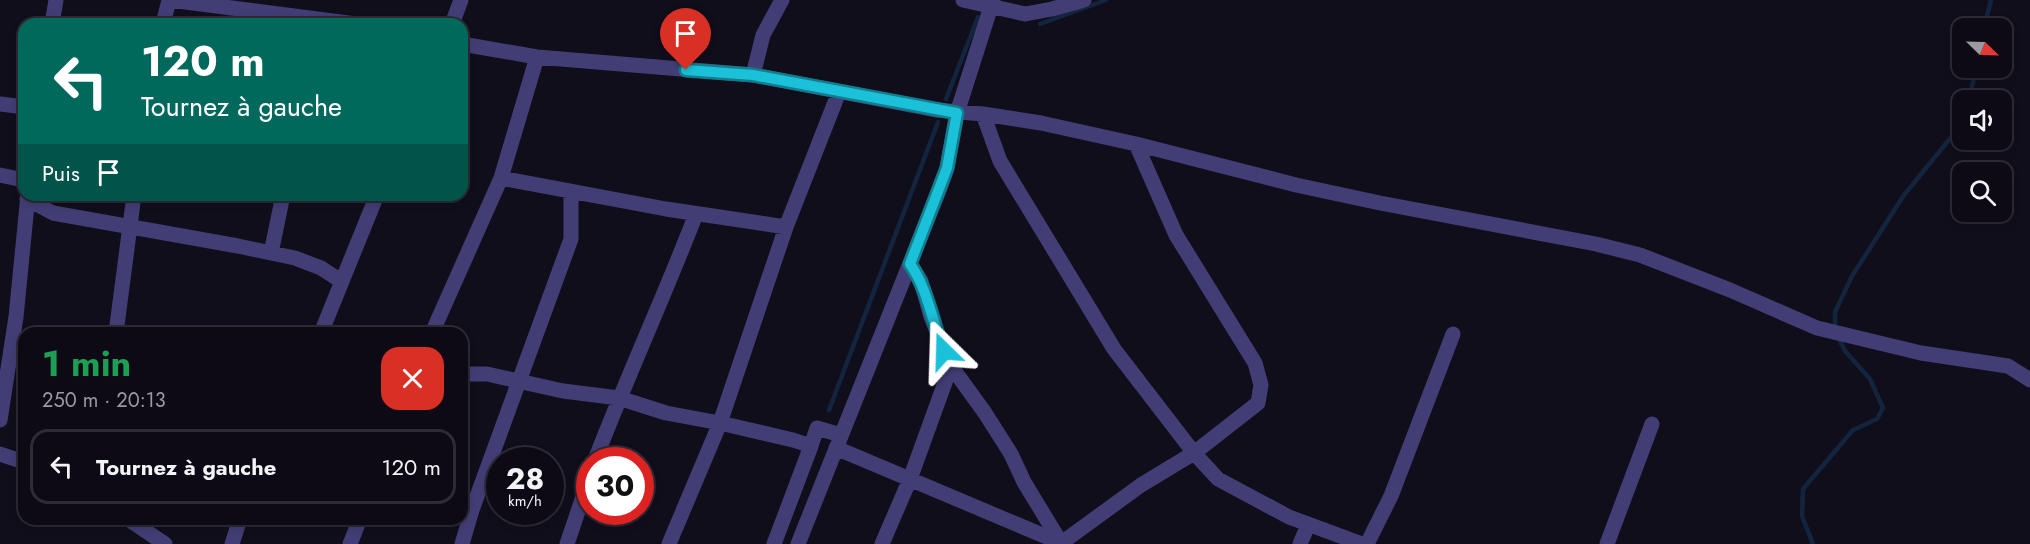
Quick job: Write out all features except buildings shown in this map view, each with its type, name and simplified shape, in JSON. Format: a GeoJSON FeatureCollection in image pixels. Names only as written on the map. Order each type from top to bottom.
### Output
{"type":"FeatureCollection","features":[{"type":"Feature","properties":{"kind":"street"},"geometry":{"type":"LineString","coordinates":[[53,18],[56,0]]}},
{"type":"Feature","properties":{"kind":"street"},"geometry":{"type":"LineString","coordinates":[[164,18],[169,0],[260,6],[324,18]]}},
{"type":"Feature","properties":{"kind":"street"},"geometry":{"type":"LineString","coordinates":[[454,18],[461,0]]}},
{"type":"Feature","properties":{"kind":"street"},"geometry":{"type":"LineString","coordinates":[[753,75],[763,35],[782,0]]}},
{"type":"Feature","properties":{"kind":"street"},"geometry":{"type":"LineString","coordinates":[[963,0],[992,4],[1025,14],[1084,0]]}},
{"type":"Feature","properties":{"kind":"street"},"geometry":{"type":"LineString","coordinates":[[798,544],[947,168],[957,113],[992,4]]}},
{"type":"Feature","properties":{"kind":"street"},"geometry":{"type":"LineString","coordinates":[[468,45],[537,57],[753,75],[957,113],[983,114],[1041,123],[1136,144],[1306,187],[1596,244],[1640,255],[1730,290],[1817,328],[1921,353],[2008,366],[2030,380]]}},
{"type":"Feature","properties":{"kind":"street"},"geometry":{"type":"LineString","coordinates":[[435,327],[501,178],[537,57]]}},
{"type":"Feature","properties":{"kind":"street"},"geometry":{"type":"LineString","coordinates":[[669,544],[720,423],[786,227],[839,92]]}},
{"type":"Feature","properties":{"kind":"street"},"geometry":{"type":"LineString","coordinates":[[0,104],[18,106]]}},
{"type":"Feature","properties":{"kind":"street"},"geometry":{"type":"LineString","coordinates":[[983,114],[1000,161],[1114,348],[1194,453],[1218,479],[1289,518],[1362,544]]}},
{"type":"Feature","properties":{"kind":"street"},"geometry":{"type":"LineString","coordinates":[[1061,544],[1141,485],[1194,453],[1258,403],[1261,386],[1255,363],[1176,235],[1136,144]]}},
{"type":"Feature","properties":{"kind":"street"},"geometry":{"type":"LineString","coordinates":[[0,175],[18,179]]}},
{"type":"Feature","properties":{"kind":"street"},"geometry":{"type":"LineString","coordinates":[[501,178],[696,214],[786,227]]}},
{"type":"Feature","properties":{"kind":"street"},"geometry":{"type":"LineString","coordinates":[[468,524],[571,239],[571,192]]}},
{"type":"Feature","properties":{"kind":"street"},"geometry":{"type":"LineString","coordinates":[[0,420],[16,317],[27,201]]}},
{"type":"Feature","properties":{"kind":"street"},"geometry":{"type":"LineString","coordinates":[[34,201],[53,213],[295,258],[321,268],[341,281]]}},
{"type":"Feature","properties":{"kind":"street"},"geometry":{"type":"LineString","coordinates":[[117,327],[133,201]]}},
{"type":"Feature","properties":{"kind":"street"},"geometry":{"type":"LineString","coordinates":[[271,253],[282,201]]}},
{"type":"Feature","properties":{"kind":"street"},"geometry":{"type":"LineString","coordinates":[[323,327],[374,201]]}},
{"type":"Feature","properties":{"kind":"street"},"geometry":{"type":"LineString","coordinates":[[600,447],[696,214]]}},
{"type":"Feature","properties":{"kind":"street"},"geometry":{"type":"LineString","coordinates":[[910,264],[921,281],[931,316],[951,366],[986,413],[1011,454],[1024,483],[1061,544]]}},
{"type":"Feature","properties":{"kind":"street"},"geometry":{"type":"LineString","coordinates":[[0,314],[16,317]]}},
{"type":"Feature","properties":{"kind":"street"},"geometry":{"type":"LineString","coordinates":[[1367,544],[1391,496],[1453,334]]}},
{"type":"Feature","properties":{"kind":"street"},"geometry":{"type":"LineString","coordinates":[[882,544],[910,479],[951,366]]}},
{"type":"Feature","properties":{"kind":"street"},"geometry":{"type":"LineString","coordinates":[[468,374],[487,374],[563,391],[619,398],[666,413],[720,423],[811,446]]}},
{"type":"Feature","properties":{"kind":"street"},"geometry":{"type":"LineString","coordinates":[[1607,544],[1652,424]]}},
{"type":"Feature","properties":{"kind":"street"},"geometry":{"type":"LineString","coordinates":[[774,544],[817,428],[910,479],[1061,544]]}},
{"type":"Feature","properties":{"kind":"street"},"geometry":{"type":"LineString","coordinates":[[0,454],[18,460]]}},
{"type":"Feature","properties":{"kind":"street"},"geometry":{"type":"LineString","coordinates":[[567,544],[576,517]]}},
{"type":"Feature","properties":{"kind":"street"},"geometry":{"type":"LineString","coordinates":[[137,525],[165,544]]}},
{"type":"Feature","properties":{"kind":"street"},"geometry":{"type":"LineString","coordinates":[[232,544],[238,525]]}},
{"type":"Feature","properties":{"kind":"street"},"geometry":{"type":"LineString","coordinates":[[350,544],[358,525]]}},
{"type":"Feature","properties":{"kind":"street"},"geometry":{"type":"LineString","coordinates":[[462,544],[468,525]]}},
{"type":"Feature","properties":{"kind":"street"},"geometry":{"type":"LineString","coordinates":[[1300,544],[1308,525]]}},
{"type":"Feature","properties":{"kind":"waterway"},"geometry":{"type":"LineString","coordinates":[[1040,24],[1106,0]]}},
{"type":"Feature","properties":{"kind":"waterway"},"geometry":{"type":"LineString","coordinates":[[1986,18],[1991,0]]}},
{"type":"Feature","properties":{"kind":"waterway"},"geometry":{"type":"LineString","coordinates":[[946,99],[978,17]]}},
{"type":"Feature","properties":{"kind":"waterway"},"geometry":{"type":"LineString","coordinates":[[1971,90],[1974,78]]}},
{"type":"Feature","properties":{"kind":"waterway"},"geometry":{"type":"LineString","coordinates":[[829,410],[938,122]]}},
{"type":"Feature","properties":{"kind":"waterway"},"geometry":{"type":"LineString","coordinates":[[1835,329],[1835,312],[1852,276],[1904,195],[1952,136]]}},
{"type":"Feature","properties":{"kind":"waterway"},"geometry":{"type":"LineString","coordinates":[[1813,544],[1802,516],[1803,489],[1853,430],[1877,419],[1883,408],[1870,379],[1845,351],[1838,337]]}},
{"type":"Feature","properties":{"kind":"route"},"geometry":{"type":"LineString","coordinates":[[686,70],[753,75],[957,113],[947,168],[910,264],[921,281],[944,351]]}}]}
